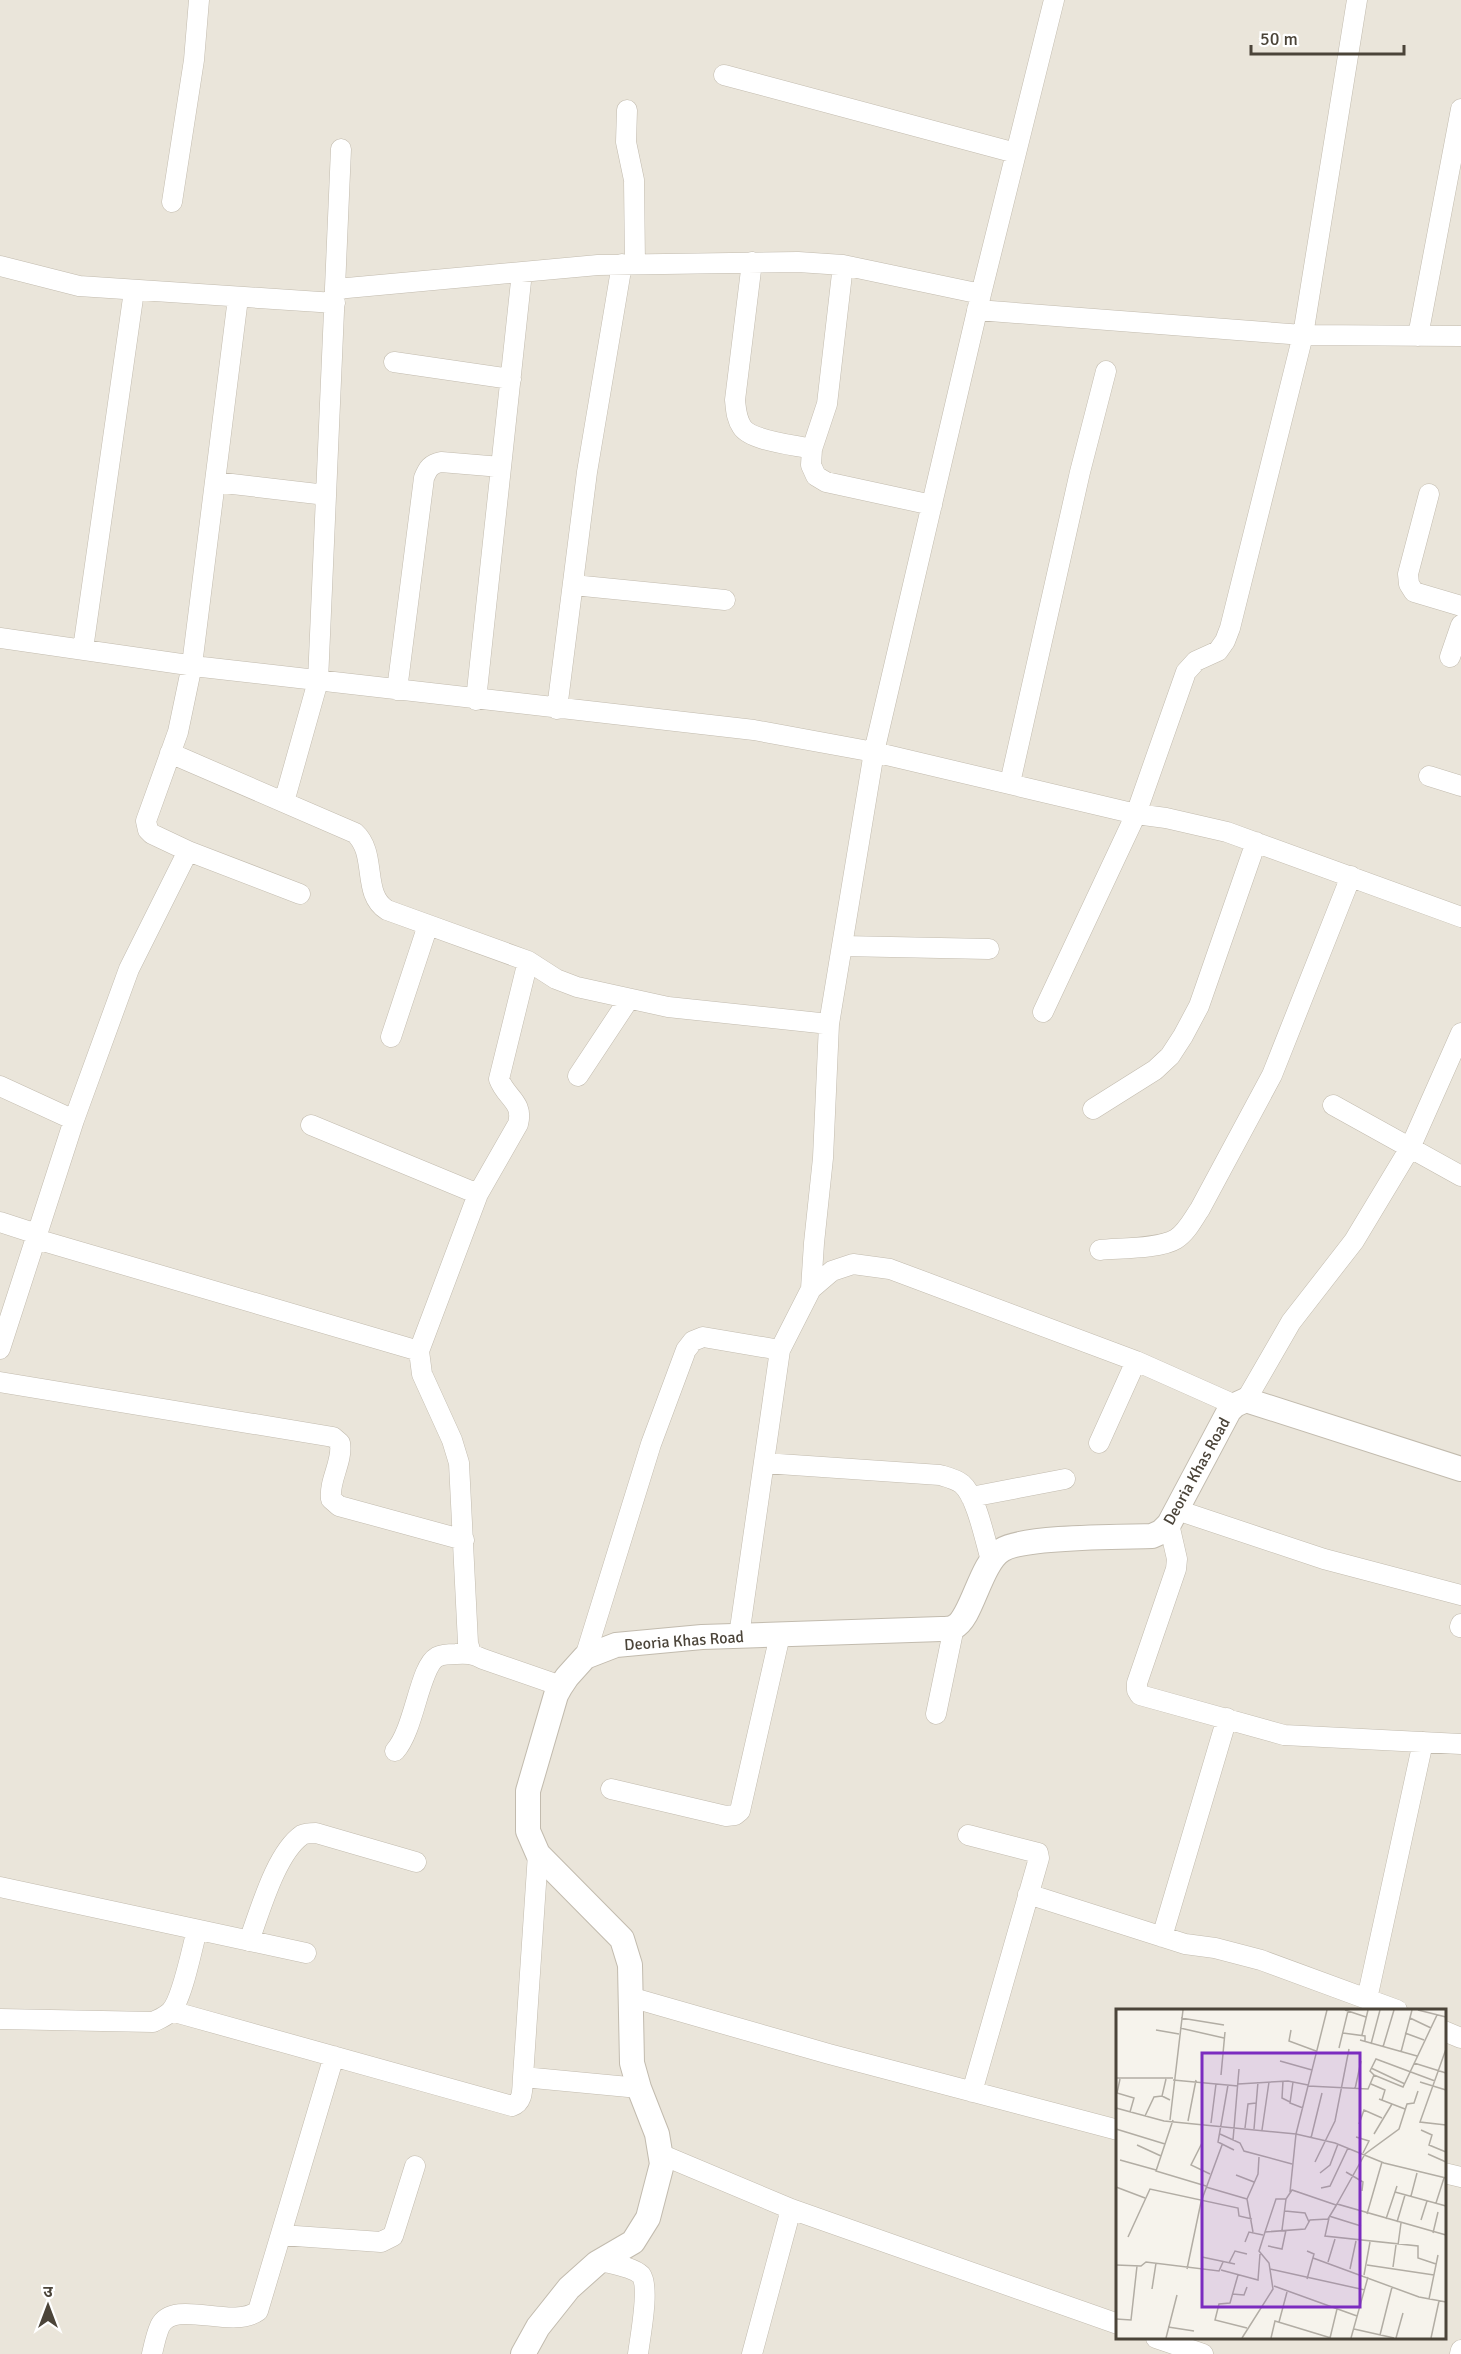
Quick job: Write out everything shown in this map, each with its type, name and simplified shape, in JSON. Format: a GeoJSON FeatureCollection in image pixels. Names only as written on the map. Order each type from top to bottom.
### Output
{"type":"FeatureCollection","features":[{"type":"Feature","properties":{"kind":"street"},"geometry":{"type":"LineString","coordinates":[[172,202],[195,52],[199,0]]}},
{"type":"Feature","properties":{"kind":"street"},"geometry":{"type":"LineString","coordinates":[[811,1289],[824,1158],[829,1024],[874,752],[979,302],[1054,0]]}},
{"type":"Feature","properties":{"kind":"street"},"geometry":{"type":"LineString","coordinates":[[1043,1012],[1136,814],[1186,672],[1197,660],[1218,651],[1230,628],[1303,335],[1357,0]]}},
{"type":"Feature","properties":{"kind":"street"},"geometry":{"type":"LineString","coordinates":[[724,75],[1016,153]]}},
{"type":"Feature","properties":{"kind":"street"},"geometry":{"type":"LineString","coordinates":[[1418,336],[1461,109]]}},
{"type":"Feature","properties":{"kind":"street"},"geometry":{"type":"LineString","coordinates":[[557,709],[587,472],[629,264],[634,180],[627,142],[627,110]]}},
{"type":"Feature","properties":{"kind":"street"},"geometry":{"type":"LineString","coordinates":[[284,802],[318,681],[341,150]]}},
{"type":"Feature","properties":{"kind":"street"},"geometry":{"type":"LineString","coordinates":[[0,266],[79,286],[238,298],[335,296],[522,272],[629,264],[752,262],[843,265],[979,302],[1303,335],[1461,336]]}},
{"type":"Feature","properties":{"kind":"street"},"geometry":{"type":"LineString","coordinates":[[752,262],[735,400],[737,417],[743,429],[754,436],[812,449]]}},
{"type":"Feature","properties":{"kind":"street"},"geometry":{"type":"LineString","coordinates":[[843,265],[826,404],[812,449],[811,465],[816,476],[826,482],[932,505]]}},
{"type":"Feature","properties":{"kind":"street"},"geometry":{"type":"LineString","coordinates":[[476,700],[522,272]]}},
{"type":"Feature","properties":{"kind":"street"},"geometry":{"type":"LineString","coordinates":[[83,649],[134,291]]}},
{"type":"Feature","properties":{"kind":"street"},"geometry":{"type":"LineString","coordinates":[[238,298],[192,665],[178,732],[146,821],[152,834],[188,851],[300,894]]}},
{"type":"Feature","properties":{"kind":"street"},"geometry":{"type":"LineString","coordinates":[[394,362],[511,379]]}},
{"type":"Feature","properties":{"kind":"street"},"geometry":{"type":"LineString","coordinates":[[1010,783],[1080,472],[1106,371]]}},
{"type":"Feature","properties":{"kind":"street"},"geometry":{"type":"LineString","coordinates":[[397,690],[424,478],[428,469],[433,463],[441,462],[501,467]]}},
{"type":"Feature","properties":{"kind":"street"},"geometry":{"type":"LineString","coordinates":[[215,482],[326,495]]}},
{"type":"Feature","properties":{"kind":"street"},"geometry":{"type":"LineString","coordinates":[[1429,494],[1408,574],[1409,584],[1414,592],[1461,606]]}},
{"type":"Feature","properties":{"kind":"street"},"geometry":{"type":"LineString","coordinates":[[573,585],[725,600]]}},
{"type":"Feature","properties":{"kind":"street"},"geometry":{"type":"LineString","coordinates":[[1450,657],[1461,625]]}},
{"type":"Feature","properties":{"kind":"street"},"geometry":{"type":"LineString","coordinates":[[0,638],[318,681],[754,730],[874,752],[1136,814],[1209,827],[1352,876],[1461,917]]}},
{"type":"Feature","properties":{"kind":"street"},"geometry":{"type":"LineString","coordinates":[[170,753],[355,833],[363,840],[367,850],[374,895],[378,904],[387,910],[528,961],[556,979],[577,987],[668,1007],[829,1024]]}},
{"type":"Feature","properties":{"kind":"street"},"geometry":{"type":"LineString","coordinates":[[1429,776],[1461,786]]}},
{"type":"Feature","properties":{"kind":"street"},"geometry":{"type":"LineString","coordinates":[[1093,1109],[1155,1070],[1170,1056],[1183,1036],[1199,1006],[1256,842]]}},
{"type":"Feature","properties":{"kind":"street"},"geometry":{"type":"LineString","coordinates":[[0,1349],[74,1120],[129,969],[188,851]]}},
{"type":"Feature","properties":{"kind":"street"},"geometry":{"type":"LineString","coordinates":[[1100,1250],[1163,1244],[1176,1239],[1200,1209],[1272,1075],[1352,876]]}},
{"type":"Feature","properties":{"kind":"street"},"geometry":{"type":"LineString","coordinates":[[391,1037],[428,925]]}},
{"type":"Feature","properties":{"kind":"street"},"geometry":{"type":"LineString","coordinates":[[842,946],[989,949]]}},
{"type":"Feature","properties":{"kind":"street"},"geometry":{"type":"LineString","coordinates":[[471,1653],[468,1643],[459,1463],[452,1440],[422,1374],[419,1351],[478,1194],[518,1124],[520,1114],[518,1106],[502,1089],[499,1079],[528,961]]}},
{"type":"Feature","properties":{"kind":"street"},"geometry":{"type":"LineString","coordinates":[[578,1076],[629,999]]}},
{"type":"Feature","properties":{"kind":"street"},"geometry":{"type":"LineString","coordinates":[[1240,1402],[1292,1322],[1354,1240],[1410,1148],[1461,1033]]}},
{"type":"Feature","properties":{"kind":"street"},"geometry":{"type":"LineString","coordinates":[[0,1086],[74,1120]]}},
{"type":"Feature","properties":{"kind":"street"},"geometry":{"type":"LineString","coordinates":[[1333,1105],[1461,1176]]}},
{"type":"Feature","properties":{"kind":"street"},"geometry":{"type":"LineString","coordinates":[[311,1125],[478,1194]]}},
{"type":"Feature","properties":{"kind":"street"},"geometry":{"type":"LineString","coordinates":[[0,1222],[37,1237],[419,1351]]}},
{"type":"Feature","properties":{"kind":"street"},"geometry":{"type":"LineString","coordinates":[[739,1636],[780,1350],[811,1289],[832,1271],[853,1264],[890,1269],[1240,1402],[1461,1469]]}},
{"type":"Feature","properties":{"kind":"street"},"geometry":{"type":"LineString","coordinates":[[585,1657],[651,1444],[686,1350],[693,1341],[703,1337],[780,1350]]}},
{"type":"Feature","properties":{"kind":"street"},"geometry":{"type":"LineString","coordinates":[[1099,1443],[1136,1361]]}},
{"type":"Feature","properties":{"kind":"street"},"geometry":{"type":"LineString","coordinates":[[0,1382],[333,1437],[340,1443],[342,1453],[330,1489],[332,1499],[339,1506],[464,1540]]}},
{"type":"Feature","properties":{"kind":"street","name":"Deoria Khas Road"},"geometry":{"type":"LineString","coordinates":[[991,1560],[1003,1549],[1016,1544],[1152,1536],[1161,1532],[1173,1517],[1229,1412],[1240,1402]]}},
{"type":"Feature","properties":{"kind":"street"},"geometry":{"type":"LineString","coordinates":[[764,1463],[939,1475],[962,1485],[971,1497],[991,1560],[962,1619],[954,1627],[936,1714]]}},
{"type":"Feature","properties":{"kind":"street"},"geometry":{"type":"LineString","coordinates":[[971,1497],[1065,1479]]}},
{"type":"Feature","properties":{"kind":"street"},"geometry":{"type":"LineString","coordinates":[[1461,1595],[1173,1517],[1176,1569],[1137,1683],[1137,1690],[1145,1698],[1284,1735],[1461,1744]]}},
{"type":"Feature","properties":{"kind":"street","name":"Deoria Khas Road"},"geometry":{"type":"LineString","coordinates":[[523,2354],[538,2327],[569,2288],[601,2260],[633,2242],[648,2218],[662,2164],[657,2134],[632,2063],[630,1965],[622,1939],[538,1854],[528,1831],[528,1791],[556,1695],[561,1686],[585,1657],[616,1645],[647,1640],[954,1627]]}},
{"type":"Feature","properties":{"kind":"street"},"geometry":{"type":"LineString","coordinates":[[611,1789],[726,1816],[740,1812],[780,1635]]}},
{"type":"Feature","properties":{"kind":"street"},"geometry":{"type":"LineString","coordinates":[[395,1750],[407,1734],[427,1669],[436,1658],[446,1654],[471,1653],[561,1686]]}},
{"type":"Feature","properties":{"kind":"street"},"geometry":{"type":"LineString","coordinates":[[1162,1937],[1227,1718]]}},
{"type":"Feature","properties":{"kind":"street"},"geometry":{"type":"LineString","coordinates":[[1367,1999],[1423,1742]]}},
{"type":"Feature","properties":{"kind":"street"},"geometry":{"type":"LineString","coordinates":[[249,1941],[280,1862],[289,1847],[304,1833],[316,1833],[416,1862]]}},
{"type":"Feature","properties":{"kind":"street"},"geometry":{"type":"LineString","coordinates":[[968,1835],[1038,1853],[1039,1857],[972,2092]]}},
{"type":"Feature","properties":{"kind":"street"},"geometry":{"type":"LineString","coordinates":[[171,2011],[512,2106],[518,2104],[521,2099],[523,2077],[538,1854]]}},
{"type":"Feature","properties":{"kind":"street"},"geometry":{"type":"LineString","coordinates":[[0,1887],[306,1953]]}},
{"type":"Feature","properties":{"kind":"street"},"geometry":{"type":"LineString","coordinates":[[1028,1894],[1185,1944],[1215,1948],[1261,1960],[1394,2009]]}},
{"type":"Feature","properties":{"kind":"street"},"geometry":{"type":"LineString","coordinates":[[0,2019],[153,2022],[171,2011],[177,1999],[197,1930]]}},
{"type":"Feature","properties":{"kind":"street"},"geometry":{"type":"LineString","coordinates":[[630,1997],[829,2054],[1116,2129]]}},
{"type":"Feature","properties":{"kind":"street"},"geometry":{"type":"LineString","coordinates":[[1446,2032],[1461,2038]]}},
{"type":"Feature","properties":{"kind":"street"},"geometry":{"type":"LineString","coordinates":[[152,2354],[160,2325],[168,2316],[183,2313],[238,2318],[249,2317],[258,2311],[334,2056]]}},
{"type":"Feature","properties":{"kind":"street"},"geometry":{"type":"LineString","coordinates":[[523,2077],[639,2088]]}},
{"type":"Feature","properties":{"kind":"street"},"geometry":{"type":"LineString","coordinates":[[660,2154],[791,2209],[1116,2323]]}},
{"type":"Feature","properties":{"kind":"street"},"geometry":{"type":"LineString","coordinates":[[281,2235],[381,2242],[388,2240],[393,2235],[415,2166]]}},
{"type":"Feature","properties":{"kind":"street"},"geometry":{"type":"LineString","coordinates":[[1446,2173],[1461,2177]]}},
{"type":"Feature","properties":{"kind":"street"},"geometry":{"type":"LineString","coordinates":[[752,2354],[791,2209]]}},
{"type":"Feature","properties":{"kind":"street"},"geometry":{"type":"LineString","coordinates":[[601,2260],[636,2272],[641,2276],[645,2294],[638,2354]]}},
{"type":"Feature","properties":{"kind":"street"},"geometry":{"type":"LineString","coordinates":[[1162,2339],[1203,2354]]}},
{"type":"Feature","properties":{"kind":"street"},"geometry":{"type":"LineString","coordinates":[[1460,2354],[1461,2350]]}},
{"type":"Feature","properties":{"kind":"shaded area"},"geometry":{"type":"Polygon","coordinates":[[[0,0],[1461,0],[1461,2354],[0,2354],[0,0]]]}}]}
